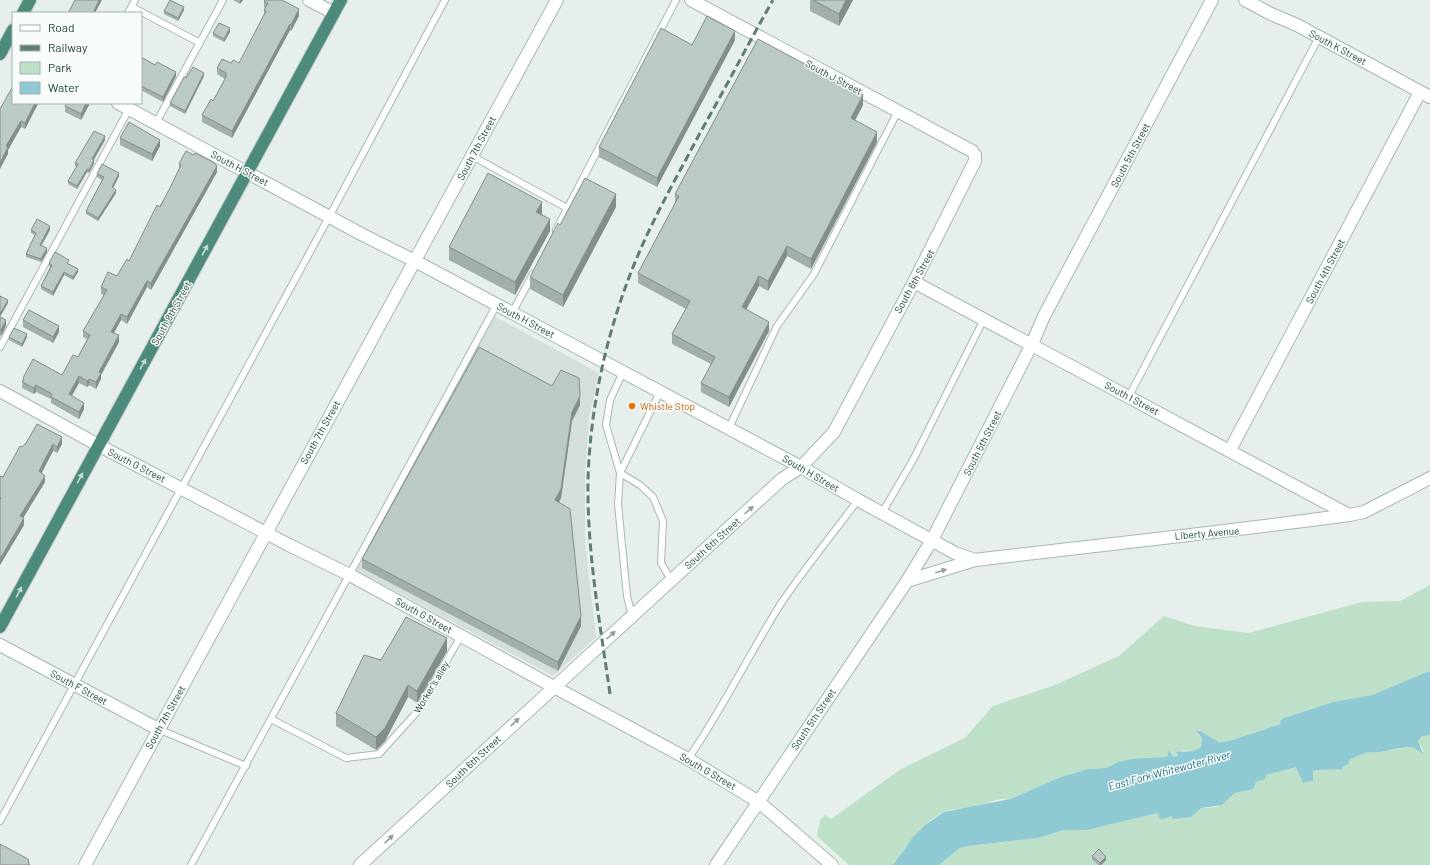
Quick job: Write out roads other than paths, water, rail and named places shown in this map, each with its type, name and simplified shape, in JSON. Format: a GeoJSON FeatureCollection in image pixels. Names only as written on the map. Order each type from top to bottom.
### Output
{"type":"FeatureCollection","features":[{"type":"Feature","properties":{"kind":"highway"},"geometry":{"type":"LineString","coordinates":[[24,12],[30,0]]}},
{"type":"Feature","properties":{"kind":"highway","name":"South 8th Street"},"geometry":{"type":"LineString","coordinates":[[0,627],[341,0]]}},
{"type":"Feature","properties":{"kind":"highway"},"geometry":{"type":"LineString","coordinates":[[0,54],[9,45],[12,34]]}},
{"type":"Feature","properties":{"kind":"street"},"geometry":{"type":"LineString","coordinates":[[309,0],[334,13]]}},
{"type":"Feature","properties":{"kind":"street","name":"South 7th Street"},"geometry":{"type":"LineString","coordinates":[[85,865],[557,0]]}},
{"type":"Feature","properties":{"kind":"street","name":"South J Street"},"geometry":{"type":"LineString","coordinates":[[691,0],[972,151],[976,155]]}},
{"type":"Feature","properties":{"kind":"street","name":"South 5th Street"},"geometry":{"type":"LineString","coordinates":[[716,865],[759,802],[809,724],[907,581],[932,540],[1032,344],[1044,316],[1212,0]]}},
{"type":"Feature","properties":{"kind":"street","name":"South K Street"},"geometry":{"type":"LineString","coordinates":[[1245,0],[1319,37],[1425,94]]}},
{"type":"Feature","properties":{"kind":"street","name":"South 4th Street"},"geometry":{"type":"LineString","coordinates":[[1230,450],[1425,94]]}},
{"type":"Feature","properties":{"kind":"street","name":"South H Street"},"geometry":{"type":"LineString","coordinates":[[124,106],[329,217],[497,304],[729,428],[932,540]]}},
{"type":"Feature","properties":{"kind":"street","name":"South 6th Street"},"geometry":{"type":"LineString","coordinates":[[360,865],[782,479],[801,467],[834,432],[971,173],[976,155]]}},
{"type":"Feature","properties":{"kind":"street","name":"South I Street"},"geometry":{"type":"LineString","coordinates":[[914,282],[1349,515]]}},
{"type":"Feature","properties":{"kind":"street","name":"South G Street"},"geometry":{"type":"LineString","coordinates":[[0,391],[98,445],[289,545],[350,575],[688,759],[759,802],[795,831],[832,865]]}},
{"type":"Feature","properties":{"kind":"street","name":"Liberty Avenue"},"geometry":{"type":"LineString","coordinates":[[907,581],[975,560],[1187,534],[1245,529],[1349,515],[1364,512],[1430,478]]}},
{"type":"Feature","properties":{"kind":"street","name":"Liberty Avenue"},"geometry":{"type":"LineString","coordinates":[[932,540],[955,553],[975,560]]}},
{"type":"Feature","properties":{"kind":"street","name":"South F Street"},"geometry":{"type":"LineString","coordinates":[[0,645],[158,729]]}},
{"type":"Feature","properties":{"kind":"lane"},"geometry":{"type":"LineString","coordinates":[[129,12],[136,0]]}},
{"type":"Feature","properties":{"kind":"lane"},"geometry":{"type":"LineString","coordinates":[[156,123],[223,0]]}},
{"type":"Feature","properties":{"kind":"lane"},"geometry":{"type":"LineString","coordinates":[[0,821],[73,684],[329,217],[445,0]]}},
{"type":"Feature","properties":{"kind":"lane"},"geometry":{"type":"LineString","coordinates":[[553,236],[676,0]]}},
{"type":"Feature","properties":{"kind":"lane"},"geometry":{"type":"LineString","coordinates":[[132,7],[141,12]]}},
{"type":"Feature","properties":{"kind":"lane"},"geometry":{"type":"LineString","coordinates":[[142,12],[200,43]]}},
{"type":"Feature","properties":{"kind":"lane"},"geometry":{"type":"LineString","coordinates":[[1129,396],[1319,37]]}},
{"type":"Feature","properties":{"kind":"lane"},"geometry":{"type":"LineString","coordinates":[[0,347],[124,106]]}},
{"type":"Feature","properties":{"kind":"lane"},"geometry":{"type":"LineString","coordinates":[[729,428],[777,326],[814,274],[898,111]]}},
{"type":"Feature","properties":{"kind":"lane"},"geometry":{"type":"LineString","coordinates":[[472,156],[567,208]]}},
{"type":"Feature","properties":{"kind":"lane"},"geometry":{"type":"LineString","coordinates":[[512,313],[534,271]]}},
{"type":"Feature","properties":{"kind":"lane"},"geometry":{"type":"LineString","coordinates":[[192,865],[497,304]]}},
{"type":"Feature","properties":{"kind":"lane"},"geometry":{"type":"LineString","coordinates":[[882,513],[913,460],[984,319]]}},
{"type":"Feature","properties":{"kind":"lane"},"geometry":{"type":"LineString","coordinates":[[623,372],[610,400],[606,425],[620,473],[618,504],[628,596],[632,616]]}},
{"type":"Feature","properties":{"kind":"lane"},"geometry":{"type":"LineString","coordinates":[[620,473],[660,392]]}},
{"type":"Feature","properties":{"kind":"lane"},"geometry":{"type":"LineString","coordinates":[[620,473],[640,485],[653,497],[663,521],[662,563],[671,580]]}},
{"type":"Feature","properties":{"kind":"lane"},"geometry":{"type":"LineString","coordinates":[[688,759],[707,732],[780,605],[858,500]]}},
{"type":"Feature","properties":{"kind":"lane","name":"Worker's alley"},"geometry":{"type":"LineString","coordinates":[[271,719],[346,758],[379,754],[416,713],[461,636]]}},
{"type":"Feature","properties":{"kind":"lane"},"geometry":{"type":"LineString","coordinates":[[158,729],[246,766]]}},
{"type":"Feature","properties":{"kind":"water","name":"East Fork Whitewater River"},"geometry":{"type":"Polygon","coordinates":[[[1430,671],[1430,735],[1422,736],[1418,741],[1423,754],[1412,747],[1372,753],[1368,752],[1350,759],[1348,764],[1342,767],[1343,769],[1313,771],[1313,781],[1303,783],[1296,767],[1266,775],[1265,779],[1256,782],[1254,789],[1235,793],[1222,805],[1201,808],[1191,817],[1173,819],[1172,816],[1160,819],[1158,813],[1087,830],[1064,830],[1038,838],[968,846],[960,848],[939,865],[893,865],[913,837],[925,825],[944,812],[1010,799],[1061,777],[1088,769],[1106,768],[1118,762],[1132,759],[1167,757],[1169,749],[1172,756],[1177,757],[1178,755],[1176,752],[1193,751],[1201,747],[1202,738],[1197,732],[1200,731],[1219,742],[1229,741],[1281,724],[1280,721],[1284,718],[1333,702],[1372,695],[1430,671]]]}},
{"type":"Feature","properties":{"kind":"railway"},"geometry":{"type":"LineString","coordinates":[[610,694],[595,588],[588,508],[589,452],[592,423],[602,366],[627,282],[652,224],[773,0]]}},
{"type":"Feature","properties":{"kind":"place","name":"Whistle Stop"},"geometry":{"type":"Point","coordinates":[632,406]}}]}
